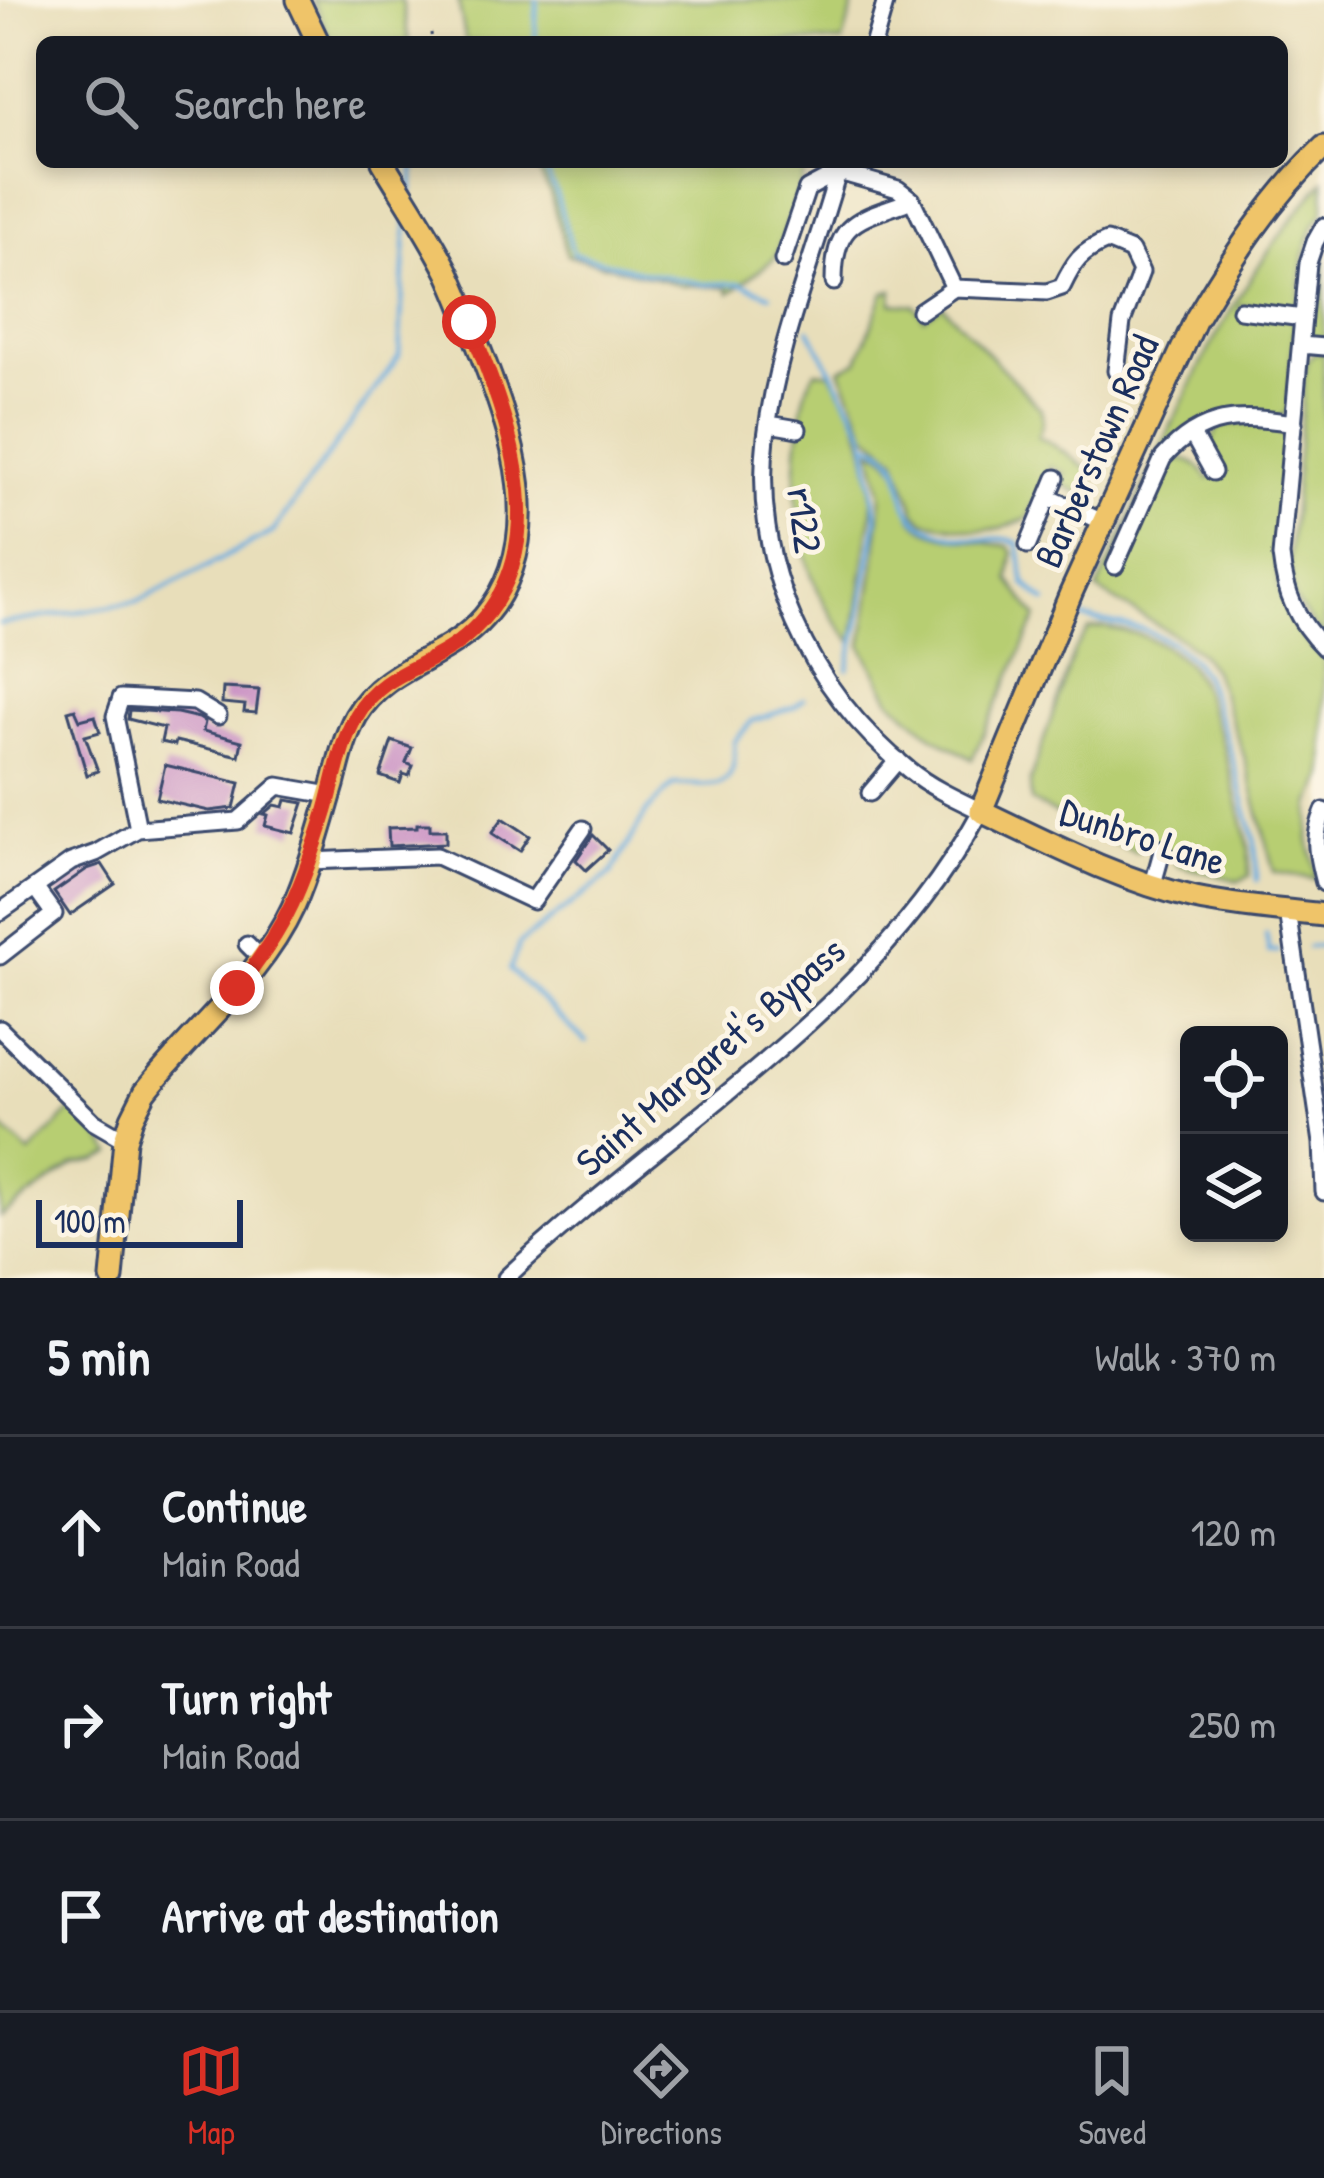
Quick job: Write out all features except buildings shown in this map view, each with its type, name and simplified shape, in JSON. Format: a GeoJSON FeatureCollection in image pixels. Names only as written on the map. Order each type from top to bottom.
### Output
{"type":"FeatureCollection","features":[{"type":"Feature","properties":{"kind":"main road"},"geometry":{"type":"LineString","coordinates":[[298,0],[315,36]]}},
{"type":"Feature","properties":{"kind":"main road","name":"Barberstown Road"},"geometry":{"type":"LineString","coordinates":[[981,811],[1103,522],[1196,319],[1277,200],[1324,147]]}},
{"type":"Feature","properties":{"kind":"main road"},"geometry":{"type":"LineString","coordinates":[[111,1278],[125,1140],[145,1092],[254,951],[291,911],[346,739],[364,705],[390,680],[456,645],[485,616],[506,584],[518,539],[519,484],[506,420],[449,274],[387,168]]}},
{"type":"Feature","properties":{"kind":"main road","name":"Dunbro Lane"},"geometry":{"type":"LineString","coordinates":[[981,811],[1060,850],[1195,898],[1324,915]]}},
{"type":"Feature","properties":{"kind":"street"},"geometry":{"type":"LineString","coordinates":[[876,36],[886,0]]}},
{"type":"Feature","properties":{"kind":"street"},"geometry":{"type":"LineString","coordinates":[[783,260],[807,189],[838,168]]}},
{"type":"Feature","properties":{"kind":"street","name":"r122"},"geometry":{"type":"LineString","coordinates":[[840,168],[790,332],[766,439],[773,559],[795,626],[822,677],[854,719],[928,782],[981,811]]}},
{"type":"Feature","properties":{"kind":"street"},"geometry":{"type":"LineString","coordinates":[[843,168],[898,189],[912,200],[954,289]]}},
{"type":"Feature","properties":{"kind":"street"},"geometry":{"type":"LineString","coordinates":[[834,283],[838,244],[847,228],[912,200]]}},
{"type":"Feature","properties":{"kind":"street"},"geometry":{"type":"LineString","coordinates":[[1324,226],[1308,263],[1282,556],[1292,605],[1324,647]]}},
{"type":"Feature","properties":{"kind":"street"},"geometry":{"type":"LineString","coordinates":[[920,311],[954,289],[1047,292],[1062,287],[1075,260],[1107,241],[1131,251],[1141,272],[1122,322],[1116,370]]}},
{"type":"Feature","properties":{"kind":"street"},"geometry":{"type":"LineString","coordinates":[[1240,310],[1304,318]]}},
{"type":"Feature","properties":{"kind":"street"},"geometry":{"type":"LineString","coordinates":[[1301,345],[1324,347]]}},
{"type":"Feature","properties":{"kind":"street"},"geometry":{"type":"LineString","coordinates":[[1114,566],[1163,458],[1174,446],[1232,417],[1294,423]]}},
{"type":"Feature","properties":{"kind":"street"},"geometry":{"type":"LineString","coordinates":[[769,424],[798,429]]}},
{"type":"Feature","properties":{"kind":"street"},"geometry":{"type":"LineString","coordinates":[[1192,434],[1213,472]]}},
{"type":"Feature","properties":{"kind":"street"},"geometry":{"type":"LineString","coordinates":[[1028,545],[1056,478]]}},
{"type":"Feature","properties":{"kind":"street"},"geometry":{"type":"LineString","coordinates":[[1048,497],[1103,522]]}},
{"type":"Feature","properties":{"kind":"street"},"geometry":{"type":"LineString","coordinates":[[138,829],[115,716],[121,698],[195,702],[218,716]]}},
{"type":"Feature","properties":{"kind":"street"},"geometry":{"type":"LineString","coordinates":[[871,793],[898,760]]}},
{"type":"Feature","properties":{"kind":"street"},"geometry":{"type":"LineString","coordinates":[[0,912],[71,862],[138,829],[238,820],[278,786],[330,795]]}},
{"type":"Feature","properties":{"kind":"street","name":"Saint Margaret's Bypass"},"geometry":{"type":"LineString","coordinates":[[506,1278],[827,1007],[926,898],[981,811]]}},
{"type":"Feature","properties":{"kind":"street"},"geometry":{"type":"LineString","coordinates":[[1324,811],[1314,844],[1324,883]]}},
{"type":"Feature","properties":{"kind":"street"},"geometry":{"type":"LineString","coordinates":[[310,861],[437,856],[533,902],[583,829]]}},
{"type":"Feature","properties":{"kind":"street"},"geometry":{"type":"LineString","coordinates":[[1153,884],[1163,848]]}},
{"type":"Feature","properties":{"kind":"street"},"geometry":{"type":"LineString","coordinates":[[0,956],[54,914],[36,890]]}},
{"type":"Feature","properties":{"kind":"street"},"geometry":{"type":"LineString","coordinates":[[1288,911],[1322,1143],[1324,1192]]}},
{"type":"Feature","properties":{"kind":"street"},"geometry":{"type":"LineString","coordinates":[[0,1029],[94,1122],[125,1140]]}},
{"type":"Feature","properties":{"kind":"green space"},"geometry":{"type":"Polygon","coordinates":[[[313,0],[402,0],[408,36],[329,36],[313,0]]]}},
{"type":"Feature","properties":{"kind":"green space"},"geometry":{"type":"Polygon","coordinates":[[[458,0],[855,0],[845,36],[465,36],[458,0]]]}},
{"type":"Feature","properties":{"kind":"green space"},"geometry":{"type":"Polygon","coordinates":[[[537,168],[806,168],[775,258],[730,293],[728,287],[683,285],[567,255],[550,192],[537,168]]]}},
{"type":"Feature","properties":{"kind":"green space"},"geometry":{"type":"Polygon","coordinates":[[[1324,181],[1324,211],[1304,255],[1298,302],[1286,308],[1240,305],[1240,313],[1285,317],[1295,323],[1287,411],[1280,417],[1218,417],[1174,440],[1149,481],[1113,565],[1122,569],[1169,464],[1187,460],[1209,479],[1222,470],[1212,448],[1220,426],[1265,426],[1287,439],[1276,527],[1279,585],[1301,636],[1324,657],[1324,777],[1311,805],[1309,839],[1314,879],[1274,872],[1244,756],[1213,670],[1178,637],[1097,590],[1223,325],[1286,227],[1324,181]]]}},
{"type":"Feature","properties":{"kind":"green space"},"geometry":{"type":"Polygon","coordinates":[[[1324,238],[1324,343],[1315,341],[1309,330],[1316,264],[1324,238]]]}},
{"type":"Feature","properties":{"kind":"green space"},"geometry":{"type":"Polygon","coordinates":[[[893,290],[892,303],[914,305],[924,318],[942,305],[1041,409],[1038,437],[1095,474],[1087,496],[1061,484],[1065,473],[1050,466],[1027,519],[1000,529],[926,522],[916,514],[896,457],[868,435],[840,369],[858,361],[884,292],[893,290]]]}},
{"type":"Feature","properties":{"kind":"green space"},"geometry":{"type":"Polygon","coordinates":[[[1324,352],[1324,640],[1294,599],[1289,558],[1306,362],[1314,353],[1324,352]]]}},
{"type":"Feature","properties":{"kind":"green space"},"geometry":{"type":"Polygon","coordinates":[[[815,371],[831,373],[849,405],[870,478],[871,519],[853,642],[820,594],[797,512],[801,419],[815,371]]]}},
{"type":"Feature","properties":{"kind":"green space"},"geometry":{"type":"Polygon","coordinates":[[[872,450],[893,464],[909,510],[923,528],[1009,546],[1013,553],[1009,580],[1037,617],[972,759],[931,735],[891,700],[862,646],[882,495],[872,450]]]}},
{"type":"Feature","properties":{"kind":"green space"},"geometry":{"type":"Polygon","coordinates":[[[1104,627],[1165,646],[1187,663],[1200,683],[1224,747],[1249,848],[1249,876],[1239,881],[1177,865],[1165,845],[1154,842],[1136,852],[1031,801],[1030,781],[1074,651],[1089,629],[1104,627]]]}},
{"type":"Feature","properties":{"kind":"green space"},"geometry":{"type":"Polygon","coordinates":[[[73,1109],[112,1154],[74,1165],[0,1217],[0,1126],[30,1153],[73,1109]]]}},
{"type":"Feature","properties":{"kind":"waterway"},"geometry":{"type":"LineString","coordinates":[[535,36],[537,0]]}},
{"type":"Feature","properties":{"kind":"waterway"},"geometry":{"type":"LineString","coordinates":[[411,192],[415,168]]}},
{"type":"Feature","properties":{"kind":"waterway"},"geometry":{"type":"LineString","coordinates":[[544,168],[573,253],[704,284],[741,283],[770,295]]}},
{"type":"Feature","properties":{"kind":"waterway"},"geometry":{"type":"LineString","coordinates":[[0,624],[138,602],[273,532],[399,356],[407,215]]}},
{"type":"Feature","properties":{"kind":"waterway"},"geometry":{"type":"LineString","coordinates":[[809,329],[865,433],[877,518],[848,669]]}},
{"type":"Feature","properties":{"kind":"waterway"},"geometry":{"type":"LineString","coordinates":[[866,443],[892,457],[909,509],[922,524],[955,536],[1018,543],[1025,584],[1046,602]]}},
{"type":"Feature","properties":{"kind":"waterway"},"geometry":{"type":"LineString","coordinates":[[1083,618],[1143,629],[1172,643],[1204,676],[1255,842],[1257,880]]}},
{"type":"Feature","properties":{"kind":"waterway"},"geometry":{"type":"LineString","coordinates":[[586,1042],[510,970],[519,944],[611,874],[647,811],[674,784],[721,783],[732,771],[734,742],[752,721],[804,699]]}},
{"type":"Feature","properties":{"kind":"waterway"},"geometry":{"type":"LineString","coordinates":[[1266,934],[1269,952],[1278,951]]}},
{"type":"Feature","properties":{"kind":"waterway"},"geometry":{"type":"LineString","coordinates":[[1308,947],[1324,946]]}},
{"type":"Feature","properties":{"kind":"route"},"geometry":{"type":"LineString","coordinates":[[237,988],[291,911],[357,715],[390,680],[456,645],[470,632],[496,602],[514,563],[519,484],[506,420],[469,322]]}}]}
